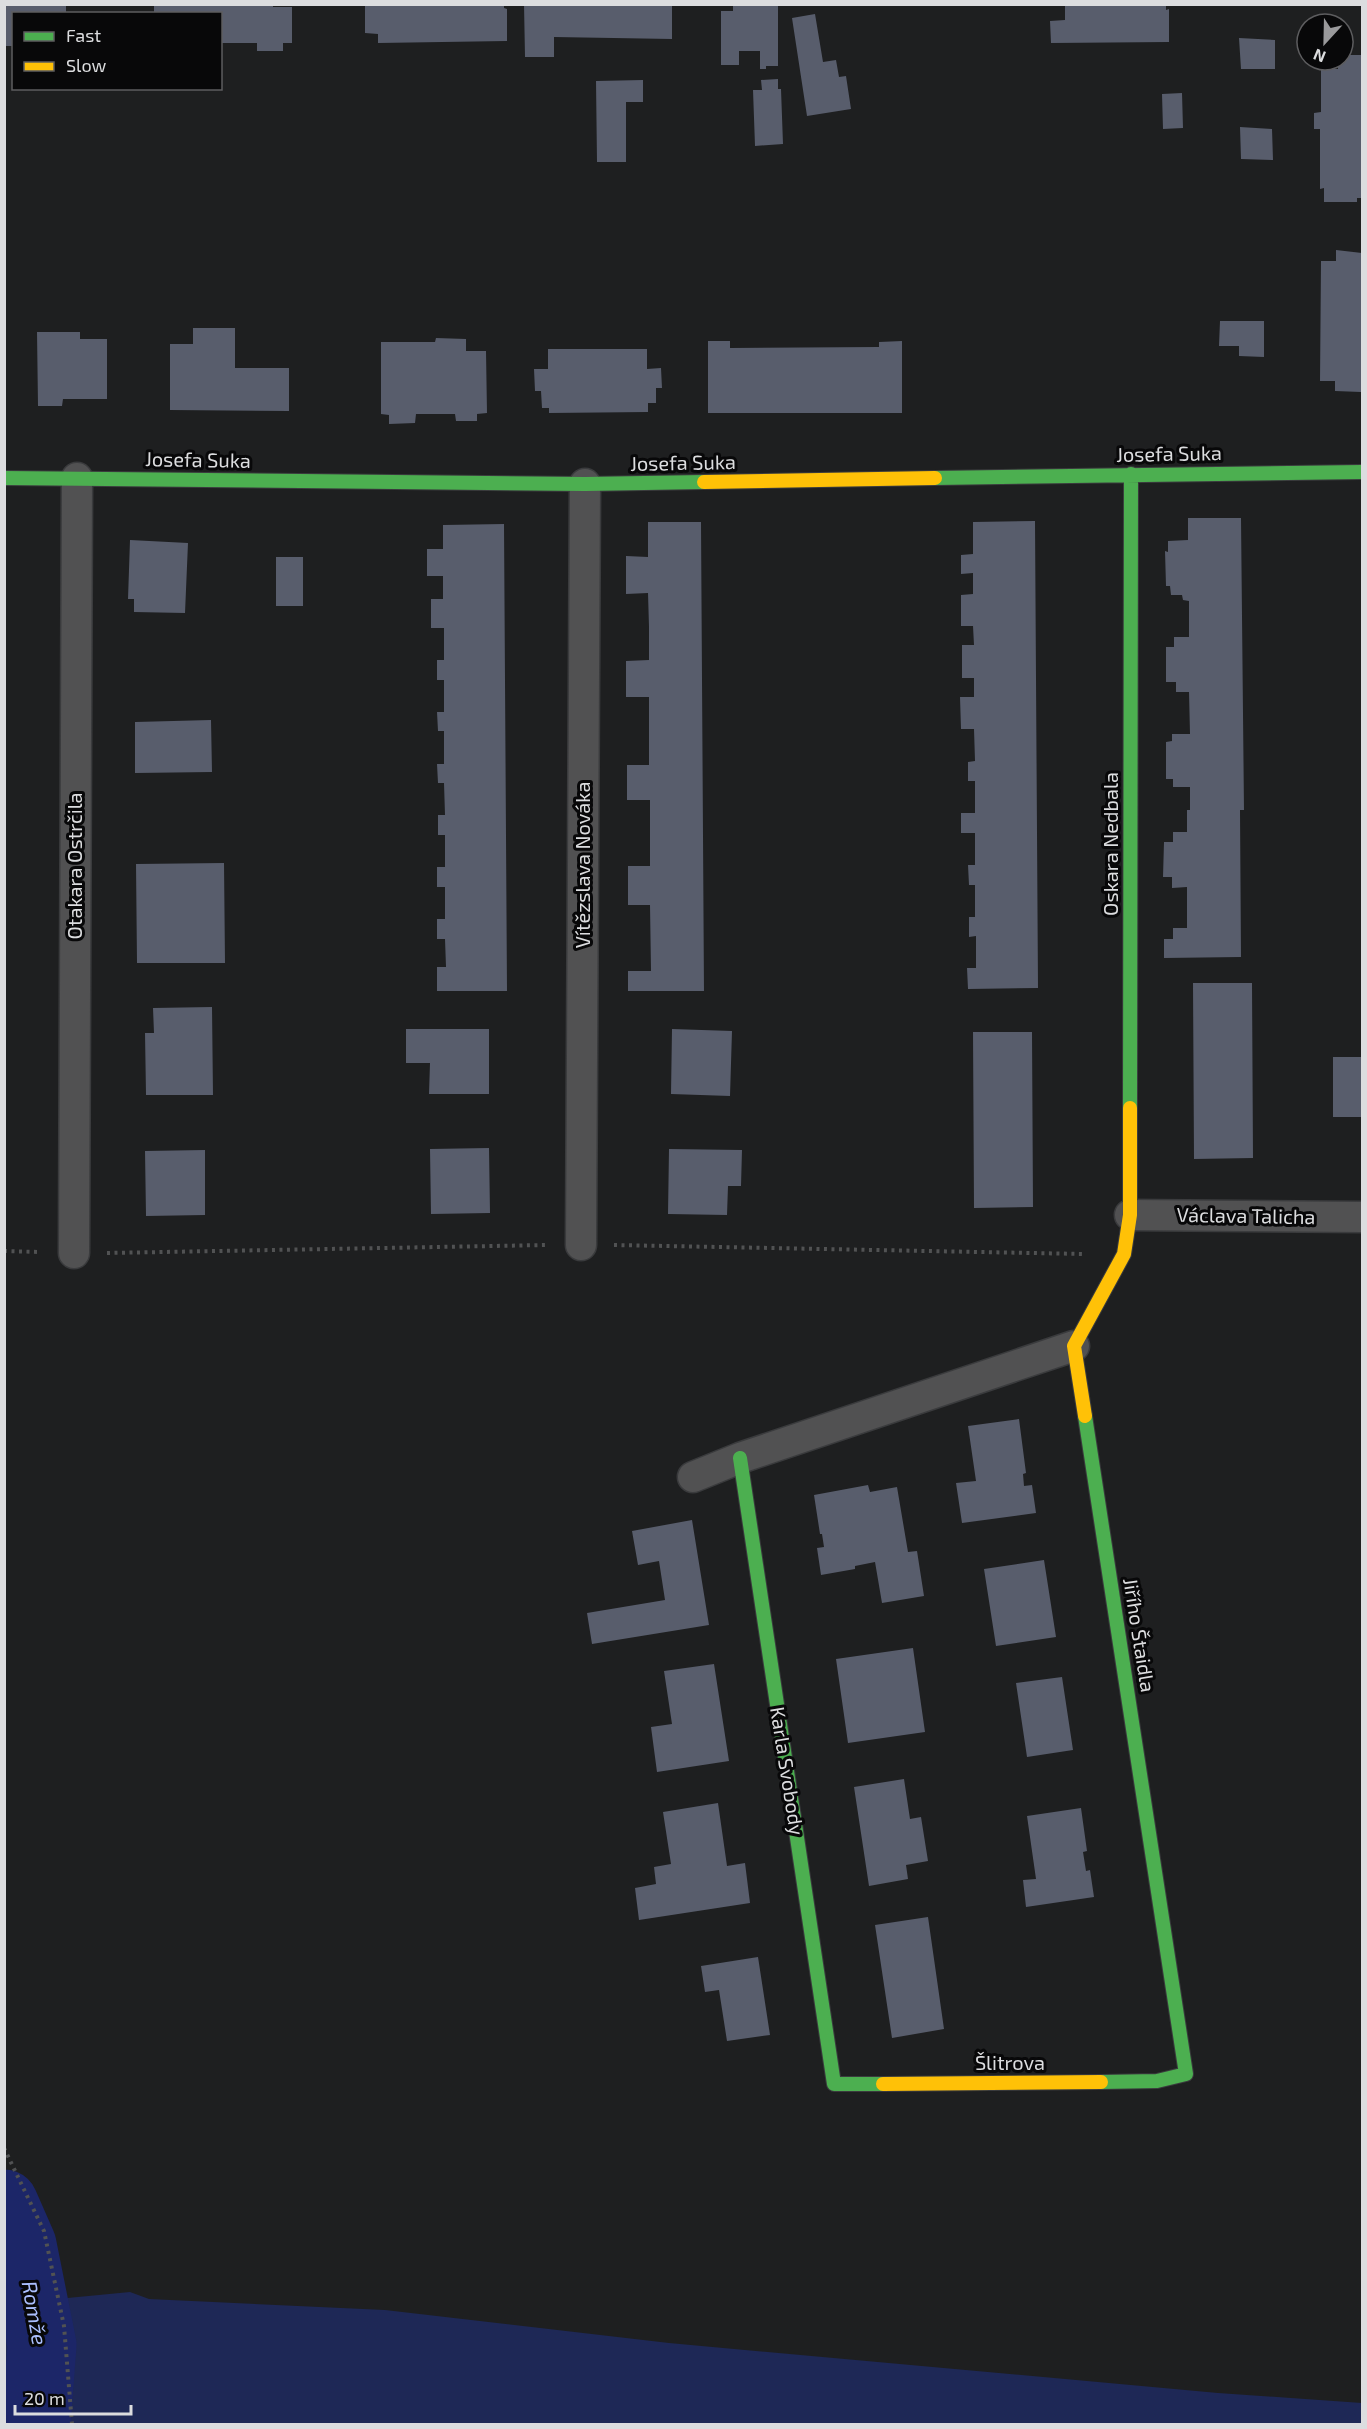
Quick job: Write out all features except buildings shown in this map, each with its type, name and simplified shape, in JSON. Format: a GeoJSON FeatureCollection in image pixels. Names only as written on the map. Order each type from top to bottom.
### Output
{"type":"FeatureCollection","features":[{"type":"Feature","properties":{"kind":"street","name":"Josefa Suka"},"geometry":{"type":"LineString","coordinates":[[4,478],[585,484],[1362,472]]}},
{"type":"Feature","properties":{"kind":"street","name":"Oskara Nedbala"},"geometry":{"type":"LineString","coordinates":[[1130,1215],[1131,474]]}},
{"type":"Feature","properties":{"kind":"street","name":"Otakara Ostrčila"},"geometry":{"type":"LineString","coordinates":[[74,1253],[77,478]]}},
{"type":"Feature","properties":{"kind":"street","name":"Vítězslava Nováka"},"geometry":{"type":"LineString","coordinates":[[582,1245],[585,484]]}},
{"type":"Feature","properties":{"kind":"street","name":"Václava Talicha"},"geometry":{"type":"LineString","coordinates":[[1130,1215],[1362,1217]]}},
{"type":"Feature","properties":{"kind":"street"},"geometry":{"type":"LineString","coordinates":[[693,1477],[740,1458],[1074,1346],[1124,1254],[1130,1215]]}},
{"type":"Feature","properties":{"kind":"street","name":"Jiřího Štaidla"},"geometry":{"type":"LineString","coordinates":[[1074,1346],[1186,2074]]}},
{"type":"Feature","properties":{"kind":"street","name":"Karla Svobody"},"geometry":{"type":"LineString","coordinates":[[740,1458],[834,2084]]}},
{"type":"Feature","properties":{"kind":"street","name":"Šlitrova"},"geometry":{"type":"LineString","coordinates":[[834,2084],[1157,2081],[1186,2074]]}},
{"type":"Feature","properties":{"kind":"path"},"geometry":{"type":"LineString","coordinates":[[4,2148],[44,2231],[64,2326],[72,2424]]}},
{"type":"Feature","properties":{"kind":"shaded area"},"geometry":{"type":"Polygon","coordinates":[[[130,2292],[149,2299],[385,2310],[669,2343],[1218,2393],[1362,2403],[1362,2424],[5,2424],[5,2304],[130,2292]]]}},
{"type":"Feature","properties":{"kind":"waterway","name":"Romže"},"geometry":{"type":"LineString","coordinates":[[4,2204],[22,2245],[42,2345],[36,2424]]}},
{"type":"Feature","properties":{"kind":"traffic: fast"},"geometry":{"type":"LineString","coordinates":[[935,478],[1362,472]]}},
{"type":"Feature","properties":{"kind":"traffic: fast"},"geometry":{"type":"LineString","coordinates":[[1130,1108],[1131,474]]}},
{"type":"Feature","properties":{"kind":"traffic: fast"},"geometry":{"type":"LineString","coordinates":[[4,478],[585,484],[704,482]]}},
{"type":"Feature","properties":{"kind":"traffic: fast"},"geometry":{"type":"LineString","coordinates":[[1085,1416],[1186,2074],[1157,2081],[1101,2082]]}},
{"type":"Feature","properties":{"kind":"traffic: fast"},"geometry":{"type":"LineString","coordinates":[[740,1458],[834,2084],[883,2084]]}},
{"type":"Feature","properties":{"kind":"traffic: slow"},"geometry":{"type":"LineString","coordinates":[[704,482],[935,478]]}},
{"type":"Feature","properties":{"kind":"traffic: slow"},"geometry":{"type":"LineString","coordinates":[[1085,1416],[1074,1346],[1124,1254],[1130,1215],[1130,1108]]}},
{"type":"Feature","properties":{"kind":"traffic: slow"},"geometry":{"type":"LineString","coordinates":[[883,2084],[1101,2082]]}}]}
